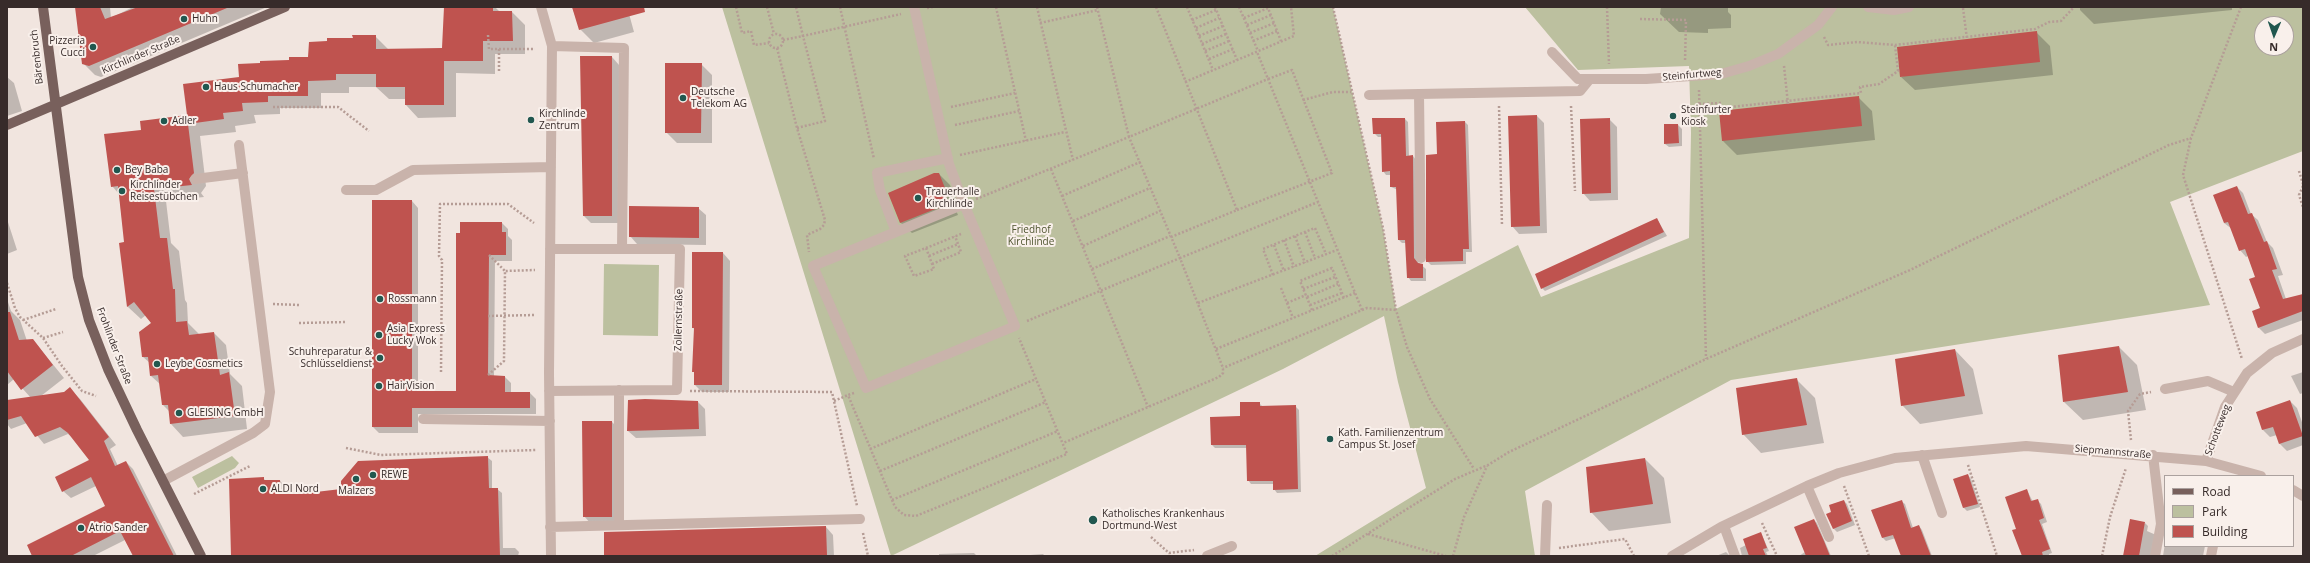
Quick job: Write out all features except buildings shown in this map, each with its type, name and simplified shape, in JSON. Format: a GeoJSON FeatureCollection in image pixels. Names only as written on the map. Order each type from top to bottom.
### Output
{"type":"FeatureCollection","features":[{"type":"Feature","properties":{"kind":"main road","name":"Bärenbruch"},"geometry":{"type":"LineString","coordinates":[[44,7],[55,105]]}},
{"type":"Feature","properties":{"kind":"main road","name":"Kirchlinder Straße"},"geometry":{"type":"LineString","coordinates":[[7,125],[285,7]]}},
{"type":"Feature","properties":{"kind":"main road","name":"Frohlinder Straße"},"geometry":{"type":"LineString","coordinates":[[55,105],[78,277],[89,320],[108,369],[201,556]]}},
{"type":"Feature","properties":{"kind":"street"},"geometry":{"type":"LineString","coordinates":[[541,7],[552,46],[549,391],[551,556]]}},
{"type":"Feature","properties":{"kind":"street","name":"Steinfurtweg"},"geometry":{"type":"LineString","coordinates":[[1552,52],[1578,79],[1609,80],[1721,74],[1742,68],[1778,54],[1818,25],[1832,7]]}},
{"type":"Feature","properties":{"kind":"street"},"geometry":{"type":"LineString","coordinates":[[1868,7],[1894,10],[1909,7]]}},
{"type":"Feature","properties":{"kind":"street"},"geometry":{"type":"LineString","coordinates":[[914,9],[948,158],[964,204],[1014,326],[866,388],[814,266],[964,204]]}},
{"type":"Feature","properties":{"kind":"street"},"geometry":{"type":"LineString","coordinates":[[552,46],[624,48],[622,249]]}},
{"type":"Feature","properties":{"kind":"street"},"geometry":{"type":"LineString","coordinates":[[1369,96],[1580,91],[1589,80]]}},
{"type":"Feature","properties":{"kind":"street"},"geometry":{"type":"LineString","coordinates":[[1419,94],[1421,258]]}},
{"type":"Feature","properties":{"kind":"street"},"geometry":{"type":"LineString","coordinates":[[163,481],[253,433],[265,424],[270,392],[239,145]]}},
{"type":"Feature","properties":{"kind":"street"},"geometry":{"type":"LineString","coordinates":[[896,232],[880,190],[877,173],[948,158]]}},
{"type":"Feature","properties":{"kind":"street"},"geometry":{"type":"LineString","coordinates":[[346,190],[376,190],[413,170],[551,167]]}},
{"type":"Feature","properties":{"kind":"street"},"geometry":{"type":"LineString","coordinates":[[195,179],[242,173]]}},
{"type":"Feature","properties":{"kind":"street","name":"Zollernstraße"},"geometry":{"type":"LineString","coordinates":[[550,249],[680,249],[677,390]]}},
{"type":"Feature","properties":{"kind":"street","name":"Schotteweg"},"geometry":{"type":"LineString","coordinates":[[2206,461],[2225,407],[2247,373],[2272,353],[2303,339]]}},
{"type":"Feature","properties":{"kind":"street"},"geometry":{"type":"LineString","coordinates":[[2165,389],[2208,381],[2234,392]]}},
{"type":"Feature","properties":{"kind":"street"},"geometry":{"type":"LineString","coordinates":[[619,390],[619,525]]}},
{"type":"Feature","properties":{"kind":"street"},"geometry":{"type":"LineString","coordinates":[[549,391],[677,390]]}},
{"type":"Feature","properties":{"kind":"street"},"geometry":{"type":"LineString","coordinates":[[423,420],[550,421]]}},
{"type":"Feature","properties":{"kind":"street","name":"Siepmannstraße"},"geometry":{"type":"LineString","coordinates":[[1672,556],[1724,526],[1807,486],[1839,473],[1895,458],[2026,446],[2206,461],[2257,475]]}},
{"type":"Feature","properties":{"kind":"street"},"geometry":{"type":"LineString","coordinates":[[1922,455],[1942,513]]}},
{"type":"Feature","properties":{"kind":"street"},"geometry":{"type":"LineString","coordinates":[[2153,456],[2163,525],[2155,556]]}},
{"type":"Feature","properties":{"kind":"street"},"geometry":{"type":"LineString","coordinates":[[1807,486],[1830,537]]}},
{"type":"Feature","properties":{"kind":"street"},"geometry":{"type":"LineString","coordinates":[[2294,491],[2303,496]]}},
{"type":"Feature","properties":{"kind":"street"},"geometry":{"type":"LineString","coordinates":[[1545,553],[1547,505]]}},
{"type":"Feature","properties":{"kind":"street"},"geometry":{"type":"LineString","coordinates":[[550,527],[860,519]]}},
{"type":"Feature","properties":{"kind":"street"},"geometry":{"type":"LineString","coordinates":[[1724,526],[1735,556]]}},
{"type":"Feature","properties":{"kind":"street"},"geometry":{"type":"LineString","coordinates":[[1204,553],[1232,546]]}},
{"type":"Feature","properties":{"kind":"path"},"geometry":{"type":"LineString","coordinates":[[736,7],[742,32],[751,31],[754,45],[769,43],[771,46],[777,48]]}},
{"type":"Feature","properties":{"kind":"path"},"geometry":{"type":"LineString","coordinates":[[768,7],[774,34]]}},
{"type":"Feature","properties":{"kind":"path"},"geometry":{"type":"LineString","coordinates":[[796,7],[802,36],[825,121],[797,128]]}},
{"type":"Feature","properties":{"kind":"path"},"geometry":{"type":"LineString","coordinates":[[840,7],[877,173]]}},
{"type":"Feature","properties":{"kind":"path"},"geometry":{"type":"LineString","coordinates":[[783,40],[914,9],[933,7]]}},
{"type":"Feature","properties":{"kind":"path"},"geometry":{"type":"LineString","coordinates":[[996,7],[1026,141]]}},
{"type":"Feature","properties":{"kind":"path"},"geometry":{"type":"LineString","coordinates":[[1037,7],[1065,132],[1073,160]]}},
{"type":"Feature","properties":{"kind":"path"},"geometry":{"type":"LineString","coordinates":[[1156,7],[1237,210]]}},
{"type":"Feature","properties":{"kind":"path"},"geometry":{"type":"LineString","coordinates":[[1187,7],[1213,70]]}},
{"type":"Feature","properties":{"kind":"path"},"geometry":{"type":"LineString","coordinates":[[1239,7],[1362,310]]}},
{"type":"Feature","properties":{"kind":"path"},"geometry":{"type":"LineString","coordinates":[[1185,82],[1294,36],[1291,7]]}},
{"type":"Feature","properties":{"kind":"path"},"geometry":{"type":"LineString","coordinates":[[1333,7],[1351,92],[1383,228],[1396,310],[1407,347],[1430,399],[1474,469]]}},
{"type":"Feature","properties":{"kind":"path"},"geometry":{"type":"LineString","coordinates":[[1607,7],[1609,80]]}},
{"type":"Feature","properties":{"kind":"path"},"geometry":{"type":"LineString","coordinates":[[1828,45],[1857,42],[1895,45],[2013,33],[2035,29],[2049,22],[2061,21],[2074,7]]}},
{"type":"Feature","properties":{"kind":"path"},"geometry":{"type":"LineString","coordinates":[[2240,7],[2191,138],[2183,175],[2247,373]]}},
{"type":"Feature","properties":{"kind":"path"},"geometry":{"type":"LineString","coordinates":[[1244,18],[1268,8],[1281,41]]}},
{"type":"Feature","properties":{"kind":"path"},"geometry":{"type":"LineString","coordinates":[[1963,8],[1967,38]]}},
{"type":"Feature","properties":{"kind":"path"},"geometry":{"type":"LineString","coordinates":[[1040,23],[1097,9],[1129,137],[1180,258],[1223,368],[1223,373],[1219,377],[1063,443]]}},
{"type":"Feature","properties":{"kind":"path"},"geometry":{"type":"LineString","coordinates":[[1192,20],[1215,9],[1237,60]]}},
{"type":"Feature","properties":{"kind":"path"},"geometry":{"type":"LineString","coordinates":[[1247,25],[1271,15]]}},
{"type":"Feature","properties":{"kind":"path"},"geometry":{"type":"LineString","coordinates":[[1682,15],[1682,20]]}},
{"type":"Feature","properties":{"kind":"path"},"geometry":{"type":"LineString","coordinates":[[1196,28],[1220,18]]}},
{"type":"Feature","properties":{"kind":"path"},"geometry":{"type":"LineString","coordinates":[[1640,19],[1686,20],[1685,77]]}},
{"type":"Feature","properties":{"kind":"path"},"geometry":{"type":"LineString","coordinates":[[1250,33],[1274,23]]}},
{"type":"Feature","properties":{"kind":"path"},"geometry":{"type":"LineString","coordinates":[[1199,36],[1223,26]]}},
{"type":"Feature","properties":{"kind":"path"},"geometry":{"type":"LineString","coordinates":[[1254,41],[1277,31]]}},
{"type":"Feature","properties":{"kind":"path"},"geometry":{"type":"LineString","coordinates":[[769,43],[771,36],[774,34]]}},
{"type":"Feature","properties":{"kind":"path"},"geometry":{"type":"LineString","coordinates":[[774,34],[780,35],[783,40]]}},
{"type":"Feature","properties":{"kind":"path"},"geometry":{"type":"LineString","coordinates":[[1202,44],[1226,34]]}},
{"type":"Feature","properties":{"kind":"path"},"geometry":{"type":"LineString","coordinates":[[488,35],[489,49],[535,49]]}},
{"type":"Feature","properties":{"kind":"path"},"geometry":{"type":"LineString","coordinates":[[777,48],[783,43],[783,40]]}},
{"type":"Feature","properties":{"kind":"path"},"geometry":{"type":"LineString","coordinates":[[1205,51],[1229,41]]}},
{"type":"Feature","properties":{"kind":"path"},"geometry":{"type":"LineString","coordinates":[[1699,104],[1721,103],[1721,108],[1742,107],[1861,93],[1860,87],[1879,84],[1898,71],[1895,45]]}},
{"type":"Feature","properties":{"kind":"path"},"geometry":{"type":"LineString","coordinates":[[777,48],[797,128],[825,220],[824,225],[807,235],[807,246],[814,266]]}},
{"type":"Feature","properties":{"kind":"path"},"geometry":{"type":"LineString","coordinates":[[499,49],[499,71]]}},
{"type":"Feature","properties":{"kind":"path"},"geometry":{"type":"LineString","coordinates":[[1209,59],[1233,49]]}},
{"type":"Feature","properties":{"kind":"path"},"geometry":{"type":"LineString","coordinates":[[964,204],[1292,70],[1332,173],[1092,269]]}},
{"type":"Feature","properties":{"kind":"path"},"geometry":{"type":"LineString","coordinates":[[1784,72],[1788,102]]}},
{"type":"Feature","properties":{"kind":"path"},"geometry":{"type":"LineString","coordinates":[[1699,76],[1706,359]]}},
{"type":"Feature","properties":{"kind":"path"},"geometry":{"type":"LineString","coordinates":[[1571,91],[1575,191]]}},
{"type":"Feature","properties":{"kind":"path"},"geometry":{"type":"LineString","coordinates":[[937,110],[1015,92]]}},
{"type":"Feature","properties":{"kind":"path"},"geometry":{"type":"LineString","coordinates":[[1303,100],[1333,92],[1351,92]]}},
{"type":"Feature","properties":{"kind":"path"},"geometry":{"type":"LineString","coordinates":[[1499,92],[1502,226]]}},
{"type":"Feature","properties":{"kind":"path"},"geometry":{"type":"LineString","coordinates":[[273,107],[338,107],[369,131]]}},
{"type":"Feature","properties":{"kind":"path"},"geometry":{"type":"LineString","coordinates":[[941,128],[1019,111]]}},
{"type":"Feature","properties":{"kind":"path"},"geometry":{"type":"LineString","coordinates":[[948,158],[1065,132]]}},
{"type":"Feature","properties":{"kind":"path"},"geometry":{"type":"LineString","coordinates":[[1332,556],[1455,479],[1474,469],[1488,465],[1509,452],[1706,359],[1910,270],[2169,145],[2191,138]]}},
{"type":"Feature","properties":{"kind":"path"},"geometry":{"type":"LineString","coordinates":[[1062,196],[1140,162]]}},
{"type":"Feature","properties":{"kind":"path"},"geometry":{"type":"LineString","coordinates":[[1051,169],[1148,407]]}},
{"type":"Feature","properties":{"kind":"path"},"geometry":{"type":"LineString","coordinates":[[2298,171],[2303,185],[2299,195],[2303,207]]}},
{"type":"Feature","properties":{"kind":"path"},"geometry":{"type":"LineString","coordinates":[[1073,221],[1150,188]]}},
{"type":"Feature","properties":{"kind":"path"},"geometry":{"type":"LineString","coordinates":[[848,396],[895,507],[904,515],[916,516],[1067,454],[1014,326],[1318,202]]}},
{"type":"Feature","properties":{"kind":"path"},"geometry":{"type":"LineString","coordinates":[[441,372],[442,260],[438,256],[440,204],[508,204],[534,223]]}},
{"type":"Feature","properties":{"kind":"path"},"geometry":{"type":"LineString","coordinates":[[1083,246],[1160,211]]}},
{"type":"Feature","properties":{"kind":"path"},"geometry":{"type":"LineString","coordinates":[[926,248],[934,269],[914,276],[905,256],[974,228]]}},
{"type":"Feature","properties":{"kind":"path"},"geometry":{"type":"LineString","coordinates":[[1273,275],[1263,249],[1284,240],[1315,228],[1326,254]]}},
{"type":"Feature","properties":{"kind":"path"},"geometry":{"type":"LineString","coordinates":[[1305,232],[1315,258]]}},
{"type":"Feature","properties":{"kind":"path"},"geometry":{"type":"LineString","coordinates":[[932,264],[961,252],[955,236]]}},
{"type":"Feature","properties":{"kind":"path"},"geometry":{"type":"LineString","coordinates":[[1295,236],[1305,263]]}},
{"type":"Feature","properties":{"kind":"path"},"geometry":{"type":"LineString","coordinates":[[1284,240],[1294,267]]}},
{"type":"Feature","properties":{"kind":"path"},"geometry":{"type":"LineString","coordinates":[[929,256],[958,244]]}},
{"type":"Feature","properties":{"kind":"path"},"geometry":{"type":"LineString","coordinates":[[1274,245],[1284,271]]}},
{"type":"Feature","properties":{"kind":"path"},"geometry":{"type":"LineString","coordinates":[[1198,303],[1337,250]]}},
{"type":"Feature","properties":{"kind":"path"},"geometry":{"type":"LineString","coordinates":[[488,375],[504,361],[504,271],[489,255]]}},
{"type":"Feature","properties":{"kind":"path"},"geometry":{"type":"LineString","coordinates":[[1312,310],[1300,281],[1332,268],[1344,298]]}},
{"type":"Feature","properties":{"kind":"path"},"geometry":{"type":"LineString","coordinates":[[504,271],[535,270]]}},
{"type":"Feature","properties":{"kind":"path"},"geometry":{"type":"LineString","coordinates":[[1304,289],[1335,277]]}},
{"type":"Feature","properties":{"kind":"path"},"geometry":{"type":"LineString","coordinates":[[7,283],[15,308],[24,320],[43,338],[62,366],[82,391],[96,396]]}},
{"type":"Feature","properties":{"kind":"path"},"geometry":{"type":"LineString","coordinates":[[1287,303],[1338,284]]}},
{"type":"Feature","properties":{"kind":"path"},"geometry":{"type":"LineString","coordinates":[[1281,288],[1294,318]]}},
{"type":"Feature","properties":{"kind":"path"},"geometry":{"type":"LineString","coordinates":[[1310,305],[1342,293]]}},
{"type":"Feature","properties":{"kind":"path"},"geometry":{"type":"LineString","coordinates":[[1216,349],[1355,293]]}},
{"type":"Feature","properties":{"kind":"path"},"geometry":{"type":"LineString","coordinates":[[277,304],[299,305]]}},
{"type":"Feature","properties":{"kind":"path"},"geometry":{"type":"LineString","coordinates":[[1223,368],[1367,308],[1396,310]]}},
{"type":"Feature","properties":{"kind":"path"},"geometry":{"type":"LineString","coordinates":[[24,320],[56,309]]}},
{"type":"Feature","properties":{"kind":"path"},"geometry":{"type":"LineString","coordinates":[[488,316],[535,315]]}},
{"type":"Feature","properties":{"kind":"path"},"geometry":{"type":"LineString","coordinates":[[299,323],[347,322]]}},
{"type":"Feature","properties":{"kind":"path"},"geometry":{"type":"LineString","coordinates":[[43,338],[63,332]]}},
{"type":"Feature","properties":{"kind":"path"},"geometry":{"type":"LineString","coordinates":[[870,449],[1036,380]]}},
{"type":"Feature","properties":{"kind":"path"},"geometry":{"type":"LineString","coordinates":[[834,401],[866,388]]}},
{"type":"Feature","properties":{"kind":"path"},"geometry":{"type":"LineString","coordinates":[[2102,556],[2110,517],[2132,454],[2128,411],[2140,394],[2165,389]]}},
{"type":"Feature","properties":{"kind":"path"},"geometry":{"type":"LineString","coordinates":[[677,390],[832,392],[868,556]]}},
{"type":"Feature","properties":{"kind":"path"},"geometry":{"type":"LineString","coordinates":[[880,471],[1046,402]]}},
{"type":"Feature","properties":{"kind":"path"},"geometry":{"type":"LineString","coordinates":[[892,500],[1058,431]]}},
{"type":"Feature","properties":{"kind":"path"},"geometry":{"type":"LineString","coordinates":[[346,448],[381,455],[536,450]]}},
{"type":"Feature","properties":{"kind":"path"},"geometry":{"type":"LineString","coordinates":[[1963,451],[1997,556]]}},
{"type":"Feature","properties":{"kind":"path"},"geometry":{"type":"LineString","coordinates":[[1453,556],[1464,517],[1488,465]]}},
{"type":"Feature","properties":{"kind":"path"},"geometry":{"type":"LineString","coordinates":[[194,494],[250,466]]}},
{"type":"Feature","properties":{"kind":"path"},"geometry":{"type":"LineString","coordinates":[[1839,473],[1863,533],[1870,556]]}},
{"type":"Feature","properties":{"kind":"path"},"geometry":{"type":"LineString","coordinates":[[1757,509],[1777,556]]}},
{"type":"Feature","properties":{"kind":"path"},"geometry":{"type":"LineString","coordinates":[[1368,534],[1446,556]]}},
{"type":"Feature","properties":{"kind":"path"},"geometry":{"type":"LineString","coordinates":[[1152,537],[1168,553],[1204,553]]}},
{"type":"Feature","properties":{"kind":"path"},"geometry":{"type":"LineString","coordinates":[[1545,553],[1625,539],[1634,556]]}},
{"type":"Feature","properties":{"kind":"green space","name":"Friedhof Kirchlinde"},"geometry":{"type":"Polygon","coordinates":[[[722,7],[1333,7],[1383,228],[1396,309],[1518,245],[1541,297],[1689,238],[1691,133],[1689,66],[1578,70],[1525,7],[2303,7],[2303,151],[2170,202],[2210,305],[1731,380],[1525,491],[1535,556],[1315,556],[1426,488],[1398,382],[1384,316],[1283,369],[891,556],[722,7]]]}},
{"type":"Feature","properties":{"kind":"green space"},"geometry":{"type":"Polygon","coordinates":[[[604,264],[659,265],[658,336],[603,335],[604,264]]]}},
{"type":"Feature","properties":{"kind":"green space"},"geometry":{"type":"Polygon","coordinates":[[[232,456],[239,463],[235,468],[198,488],[192,477],[232,456]]]}},
{"type":"Feature","properties":{"kind":"place","name":"Huhn"},"geometry":{"type":"Point","coordinates":[184,19]}},
{"type":"Feature","properties":{"kind":"place","name":"Pizzeria Cucci"},"geometry":{"type":"Point","coordinates":[93,47]}},
{"type":"Feature","properties":{"kind":"place","name":"Haus Schumacher"},"geometry":{"type":"Point","coordinates":[206,87]}},
{"type":"Feature","properties":{"kind":"place","name":"Deutsche Telekom AG"},"geometry":{"type":"Point","coordinates":[683,98]}},
{"type":"Feature","properties":{"kind":"place","name":"Steinfurter Kiosk"},"geometry":{"type":"Point","coordinates":[1673,116]}},
{"type":"Feature","properties":{"kind":"place","name":"Kirchlinde Zentrum"},"geometry":{"type":"Point","coordinates":[531,120]}},
{"type":"Feature","properties":{"kind":"place","name":"Adler"},"geometry":{"type":"Point","coordinates":[164,121]}},
{"type":"Feature","properties":{"kind":"place","name":"Bey Baba"},"geometry":{"type":"Point","coordinates":[117,170]}},
{"type":"Feature","properties":{"kind":"place","name":"Kirchlinder Reisestübchen"},"geometry":{"type":"Point","coordinates":[122,191]}},
{"type":"Feature","properties":{"kind":"place","name":"Trauerhalle Kirchlinde"},"geometry":{"type":"Point","coordinates":[918,198]}},
{"type":"Feature","properties":{"kind":"place","name":"Rossmann"},"geometry":{"type":"Point","coordinates":[380,299]}},
{"type":"Feature","properties":{"kind":"place","name":"Asia Express Lucky Wok"},"geometry":{"type":"Point","coordinates":[379,335]}},
{"type":"Feature","properties":{"kind":"place","name":"Schuhreparatur & Schlüsseldienst"},"geometry":{"type":"Point","coordinates":[380,358]}},
{"type":"Feature","properties":{"kind":"place","name":"Leybe Cosmetics"},"geometry":{"type":"Point","coordinates":[157,364]}},
{"type":"Feature","properties":{"kind":"place","name":"HairVision"},"geometry":{"type":"Point","coordinates":[379,386]}},
{"type":"Feature","properties":{"kind":"place","name":"GLEISING GmbH"},"geometry":{"type":"Point","coordinates":[179,413]}},
{"type":"Feature","properties":{"kind":"place","name":"Kath. Familienzentrum Campus St. Josef"},"geometry":{"type":"Point","coordinates":[1330,439]}},
{"type":"Feature","properties":{"kind":"place","name":"REWE"},"geometry":{"type":"Point","coordinates":[373,475]}},
{"type":"Feature","properties":{"kind":"place","name":"Malzers"},"geometry":{"type":"Point","coordinates":[356,479]}},
{"type":"Feature","properties":{"kind":"place","name":"ALDI Nord"},"geometry":{"type":"Point","coordinates":[263,489]}},
{"type":"Feature","properties":{"kind":"place","name":"Katholisches Krankenhaus Dortmund-West"},"geometry":{"type":"Point","coordinates":[1093,520]}},
{"type":"Feature","properties":{"kind":"place","name":"Atrio Sander"},"geometry":{"type":"Point","coordinates":[81,528]}}]}
